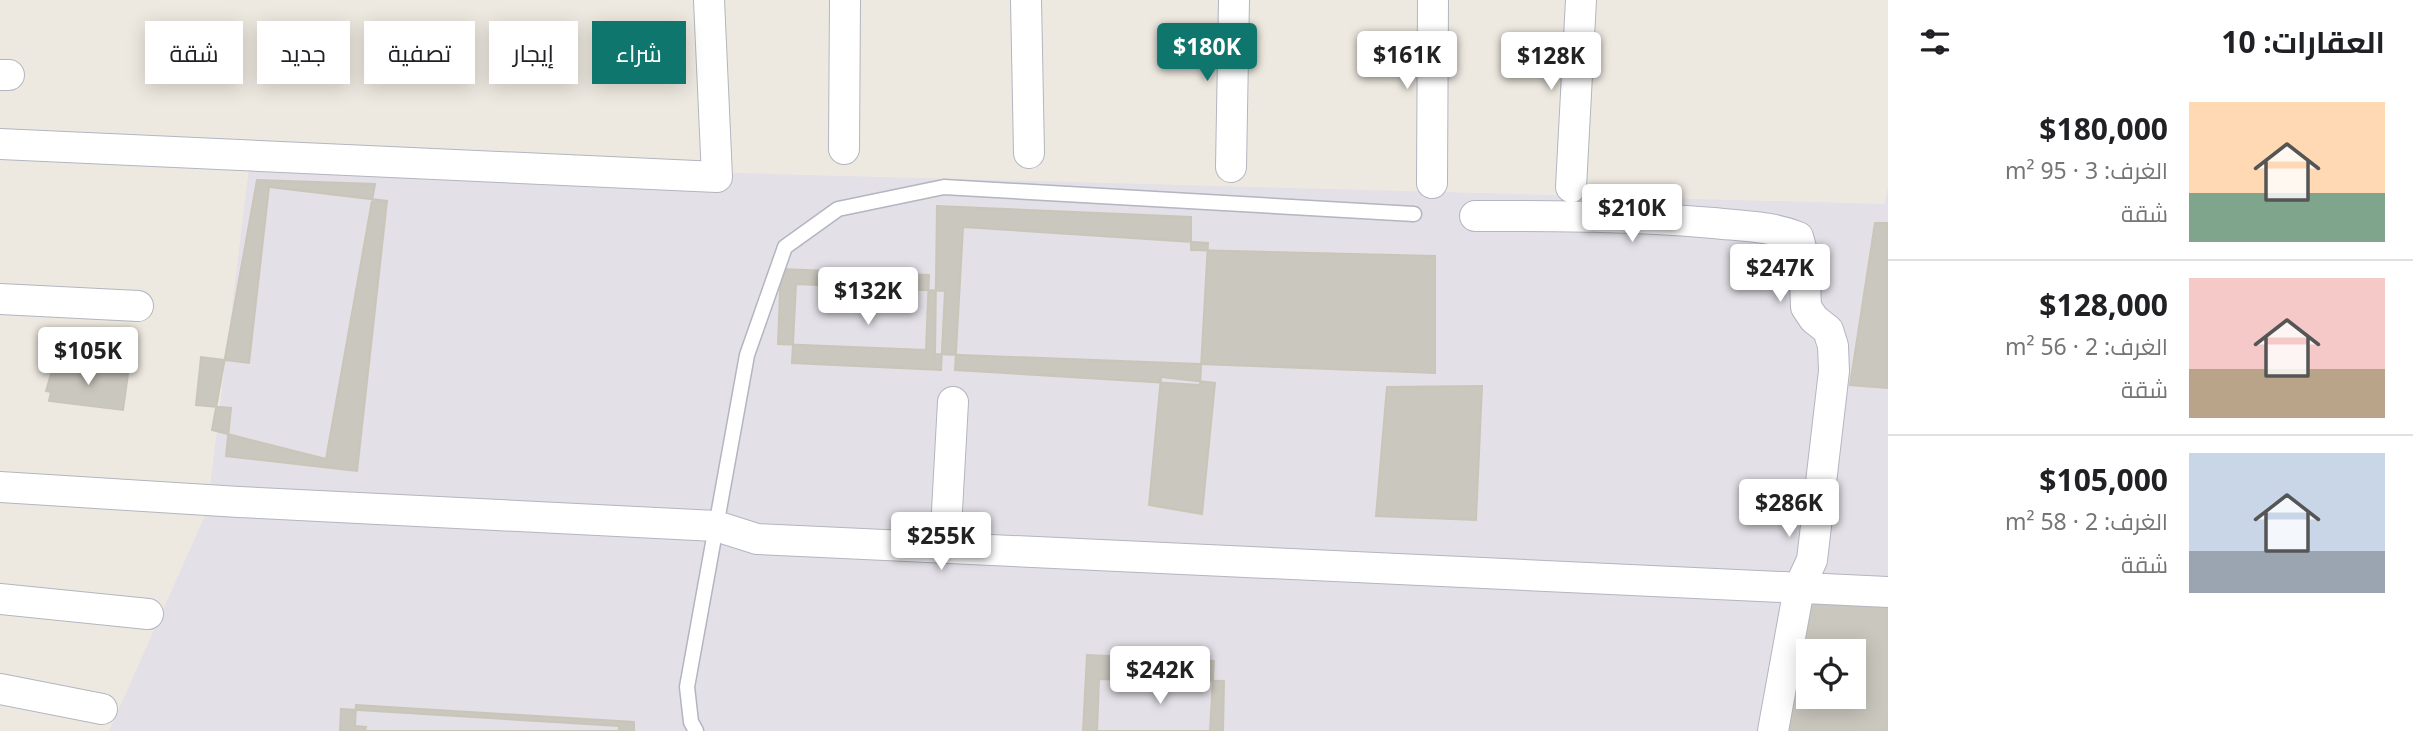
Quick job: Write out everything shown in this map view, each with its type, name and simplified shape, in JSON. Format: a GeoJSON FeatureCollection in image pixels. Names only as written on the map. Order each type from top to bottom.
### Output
{"type":"FeatureCollection","features":[{"type":"Feature","properties":{"kind":"street"},"geometry":{"type":"LineString","coordinates":[[0,144],[717,177],[709,0]]}},
{"type":"Feature","properties":{"kind":"street"},"geometry":{"type":"LineString","coordinates":[[844,149],[845,0]]}},
{"type":"Feature","properties":{"kind":"street"},"geometry":{"type":"LineString","coordinates":[[1026,0],[1028,153]]}},
{"type":"Feature","properties":{"kind":"street"},"geometry":{"type":"LineString","coordinates":[[1231,167],[1234,0]]}},
{"type":"Feature","properties":{"kind":"street"},"geometry":{"type":"LineString","coordinates":[[1432,183],[1433,0]]}},
{"type":"Feature","properties":{"kind":"street"},"geometry":{"type":"LineString","coordinates":[[1571,187],[1581,0]]}},
{"type":"Feature","properties":{"kind":"street"},"geometry":{"type":"LineString","coordinates":[[1475,216],[1581,216],[1691,221],[1779,229],[1798,237],[1804,258],[1806,307],[1814,319],[1828,330],[1833,346],[1834,371],[1812,561],[1798,588],[1773,731]]}},
{"type":"Feature","properties":{"kind":"street"},"geometry":{"type":"LineString","coordinates":[[0,299],[138,306]]}},
{"type":"Feature","properties":{"kind":"street"},"geometry":{"type":"LineString","coordinates":[[945,547],[953,402]]}},
{"type":"Feature","properties":{"kind":"street"},"geometry":{"type":"LineString","coordinates":[[0,486],[239,502],[716,526],[757,539],[1888,592]]}},
{"type":"Feature","properties":{"kind":"street"},"geometry":{"type":"LineString","coordinates":[[0,599],[148,614]]}},
{"type":"Feature","properties":{"kind":"street"},"geometry":{"type":"LineString","coordinates":[[0,689],[102,709]]}},
{"type":"Feature","properties":{"kind":"lane"},"geometry":{"type":"LineString","coordinates":[[696,731],[691,722],[687,687],[747,355],[785,247],[838,209],[944,187],[1414,215]]}},
{"type":"Feature","properties":{"kind":"shaded area"},"geometry":{"type":"Polygon","coordinates":[[[250,160],[1885,204],[1888,187],[1888,731],[109,731],[207,511],[250,160]]]}},
{"type":"Feature","properties":{"kind":"building"},"geometry":{"type":"Polygon","coordinates":[[[257,180],[375,184],[326,459],[212,430],[257,180]]]}},
{"type":"Feature","properties":{"kind":"building"},"geometry":{"type":"Polygon","coordinates":[[[269,187],[387,201],[357,471],[226,456],[231,408],[196,405],[201,357],[249,363],[269,187]]]}},
{"type":"Feature","properties":{"kind":"building"},"geometry":{"type":"Polygon","coordinates":[[[937,206],[1191,217],[1191,250],[1435,256],[1435,373],[935,354],[937,206]]]}},
{"type":"Feature","properties":{"kind":"building"},"geometry":{"type":"Polygon","coordinates":[[[1875,223],[1888,223],[1888,388],[1850,385],[1875,223]]]}},
{"type":"Feature","properties":{"kind":"building"},"geometry":{"type":"Polygon","coordinates":[[[963,227],[1208,243],[1200,385],[955,370],[963,227]]]}},
{"type":"Feature","properties":{"kind":"building"},"geometry":{"type":"Polygon","coordinates":[[[781,269],[929,275],[926,350],[778,344],[781,269]]]}},
{"type":"Feature","properties":{"kind":"building"},"geometry":{"type":"Polygon","coordinates":[[[796,284],[945,291],[941,370],[792,363],[796,284]]]}},
{"type":"Feature","properties":{"kind":"building"},"geometry":{"type":"Polygon","coordinates":[[[54,364],[128,374],[123,410],[49,401],[51,392],[46,391],[54,364]]]}},
{"type":"Feature","properties":{"kind":"building"},"geometry":{"type":"Polygon","coordinates":[[[1161,377],[1215,383],[1202,514],[1149,505],[1161,377]]]}},
{"type":"Feature","properties":{"kind":"building"},"geometry":{"type":"Polygon","coordinates":[[[1482,386],[1476,520],[1376,516],[1387,387],[1482,386]]]}},
{"type":"Feature","properties":{"kind":"building"},"geometry":{"type":"Polygon","coordinates":[[[1806,599],[1888,604],[1888,731],[1789,731],[1796,677],[1796,709],[1866,709],[1866,639],[1801,639],[1806,599]]]}},
{"type":"Feature","properties":{"kind":"building"},"geometry":{"type":"Polygon","coordinates":[[[1087,655],[1214,661],[1210,731],[1083,731],[1087,655]]]}},
{"type":"Feature","properties":{"kind":"building"},"geometry":{"type":"Polygon","coordinates":[[[1099,679],[1224,681],[1223,731],[1097,731],[1099,679]]]}},
{"type":"Feature","properties":{"kind":"building"},"geometry":{"type":"Polygon","coordinates":[[[356,705],[634,722],[634,731],[365,731],[366,727],[355,726],[356,705]]]}},
{"type":"Feature","properties":{"kind":"building"},"geometry":{"type":"Polygon","coordinates":[[[341,709],[619,726],[619,731],[340,731],[341,709]]]}}]}
